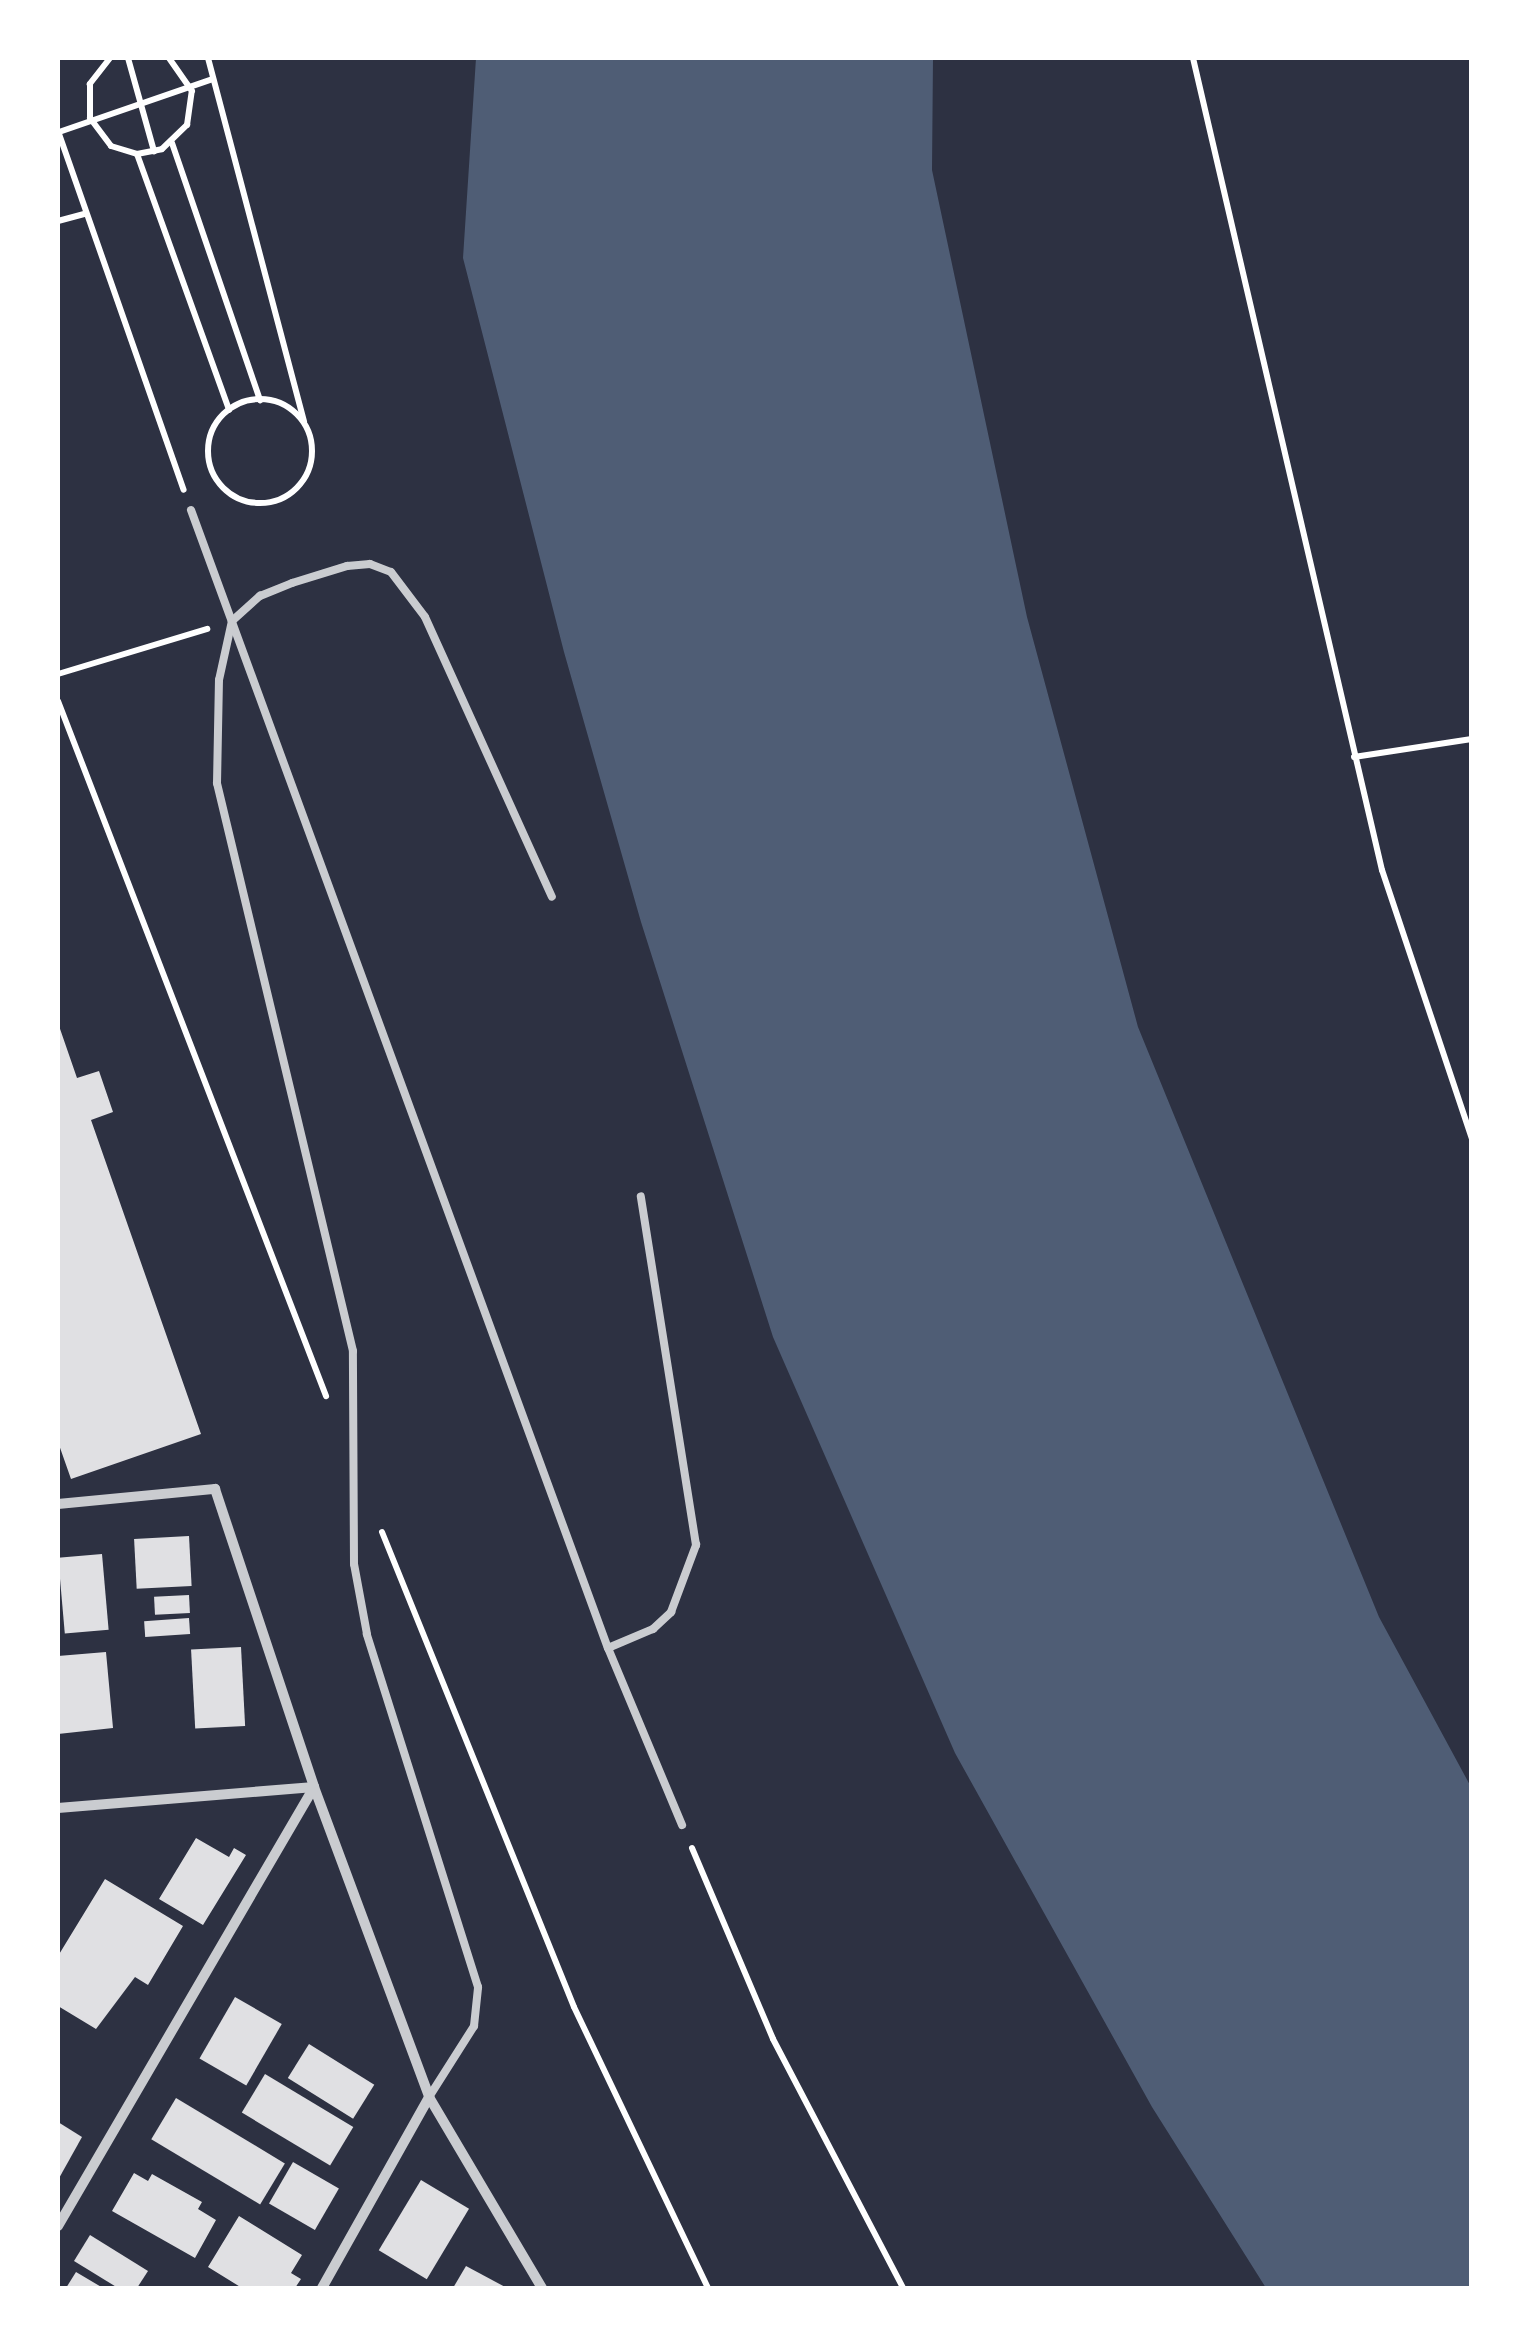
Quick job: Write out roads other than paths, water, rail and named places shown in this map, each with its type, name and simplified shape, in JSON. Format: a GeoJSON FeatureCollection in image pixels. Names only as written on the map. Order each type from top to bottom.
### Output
{"type":"FeatureCollection","features":[{"type":"Feature","properties":{"kind":"street"},"geometry":{"type":"LineString","coordinates":[[58,1504],[214,1489],[314,1786],[429,2097],[542,2288]]}},
{"type":"Feature","properties":{"kind":"street"},"geometry":{"type":"LineString","coordinates":[[58,1808],[314,1786]]}},
{"type":"Feature","properties":{"kind":"street"},"geometry":{"type":"LineString","coordinates":[[58,2226],[314,1786]]}},
{"type":"Feature","properties":{"kind":"street"},"geometry":{"type":"LineString","coordinates":[[322,2288],[429,2097]]}},
{"type":"Feature","properties":{"kind":"lane"},"geometry":{"type":"LineString","coordinates":[[191,510],[608,1648],[682,1826]]}},
{"type":"Feature","properties":{"kind":"lane"},"geometry":{"type":"LineString","coordinates":[[429,2097],[474,2026],[478,1987],[367,1634],[354,1564],[353,1351],[218,782],[218,680],[232,621],[260,596],[347,566],[370,564],[391,572],[425,617],[552,897]]}},
{"type":"Feature","properties":{"kind":"lane"},"geometry":{"type":"LineString","coordinates":[[608,1648],[652,1629],[671,1612],[696,1545],[641,1196]]}},
{"type":"Feature","properties":{"kind":"water"},"geometry":{"type":"Polygon","coordinates":[[[476,58],[933,58],[932,170],[1027,617],[1138,1027],[1379,1617],[1471,1787],[1471,2288],[1266,2288],[1152,2107],[955,1753],[773,1337],[641,922],[564,652],[463,258],[476,58]]]}}]}
